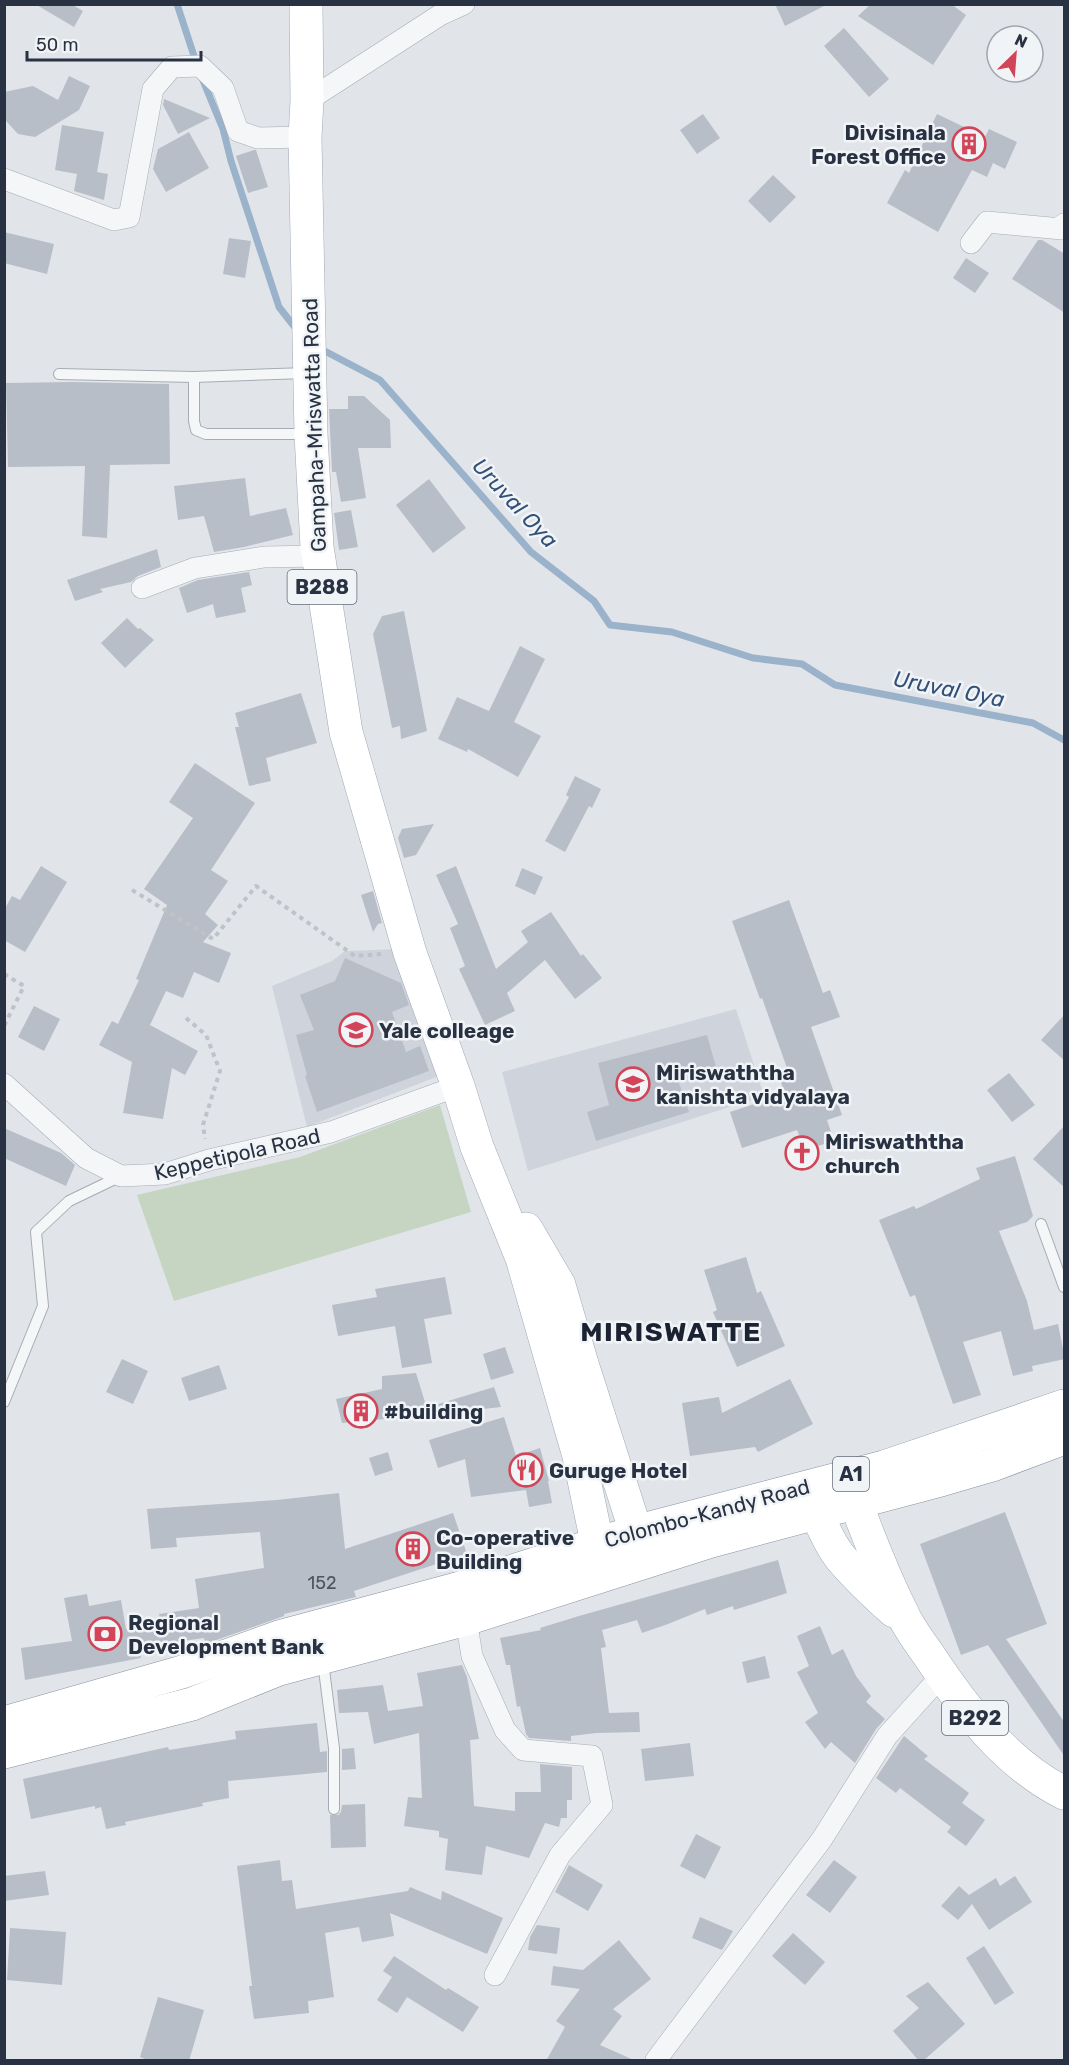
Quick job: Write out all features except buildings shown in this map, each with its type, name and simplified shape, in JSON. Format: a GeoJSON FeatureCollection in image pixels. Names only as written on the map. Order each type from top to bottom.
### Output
{"type":"FeatureCollection","features":[{"type":"Feature","properties":{"kind":"main road","name":"Gampaha-Mriswatta Road"},"geometry":{"type":"LineString","coordinates":[[306,4],[305,137],[311,434],[318,556],[346,732],[410,952],[458,1086],[477,1148],[522,1258],[579,1456],[600,1559]]}},
{"type":"Feature","properties":{"kind":"main road","name":"Gampaha-Mriswatta Road"},"geometry":{"type":"LineString","coordinates":[[477,1148],[559,1285],[640,1546]]}},
{"type":"Feature","properties":{"kind":"main road","name":"Colombo-Kandy Road"},"geometry":{"type":"LineString","coordinates":[[851,1489],[884,1467],[1065,1406]]}},
{"type":"Feature","properties":{"kind":"main road","name":"Colombo-Kandy Road"},"geometry":{"type":"LineString","coordinates":[[4,1724],[182,1672],[279,1637],[446,1592],[600,1559],[851,1489],[982,1467],[1065,1438]]}},
{"type":"Feature","properties":{"kind":"main road","name":"B292"},"geometry":{"type":"LineString","coordinates":[[851,1489],[881,1566],[907,1622],[942,1675],[983,1727],[1005,1749],[1035,1775],[1065,1793]]}},
{"type":"Feature","properties":{"kind":"main road","name":"B292"},"geometry":{"type":"LineString","coordinates":[[812,1499],[839,1555],[873,1592],[907,1622]]}},
{"type":"Feature","properties":{"kind":"main road","name":"Colombo-Kandy Road"},"geometry":{"type":"LineString","coordinates":[[4,1752],[192,1704],[279,1669],[466,1619],[600,1559]]}},
{"type":"Feature","properties":{"kind":"main road"},"geometry":{"type":"LineString","coordinates":[[182,1672],[192,1704]]}},
{"type":"Feature","properties":{"kind":"street"},"geometry":{"type":"LineString","coordinates":[[307,101],[440,15],[464,4]]}},
{"type":"Feature","properties":{"kind":"street"},"geometry":{"type":"LineString","coordinates":[[4,179],[114,220],[129,217],[153,89],[172,67],[200,66],[223,88],[238,131],[258,138],[305,137]]}},
{"type":"Feature","properties":{"kind":"street"},"geometry":{"type":"LineString","coordinates":[[971,243],[987,222],[1062,229],[1065,224]]}},
{"type":"Feature","properties":{"kind":"street"},"geometry":{"type":"LineString","coordinates":[[142,588],[195,568],[264,557],[318,556]]}},
{"type":"Feature","properties":{"kind":"street","name":"Keppetipola Road"},"geometry":{"type":"LineString","coordinates":[[4,1084],[86,1158],[121,1176],[165,1174],[209,1160],[331,1132],[458,1086]]}},
{"type":"Feature","properties":{"kind":"street"},"geometry":{"type":"LineString","coordinates":[[466,1619],[472,1656],[505,1730],[523,1750],[592,1756],[602,1805],[560,1855],[495,1975]]}},
{"type":"Feature","properties":{"kind":"street"},"geometry":{"type":"LineString","coordinates":[[656,2061],[822,1839],[887,1736],[942,1675]]}},
{"type":"Feature","properties":{"kind":"lane"},"geometry":{"type":"LineString","coordinates":[[59,374],[194,377],[309,373]]}},
{"type":"Feature","properties":{"kind":"lane"},"geometry":{"type":"LineString","coordinates":[[194,377],[196,430],[206,434],[311,434]]}},
{"type":"Feature","properties":{"kind":"lane"},"geometry":{"type":"LineString","coordinates":[[4,1402],[43,1306],[36,1232],[69,1201],[121,1176]]}},
{"type":"Feature","properties":{"kind":"lane"},"geometry":{"type":"LineString","coordinates":[[1041,1224],[1065,1287]]}},
{"type":"Feature","properties":{"kind":"lane"},"geometry":{"type":"LineString","coordinates":[[323,1658],[334,1748],[333,1809]]}},
{"type":"Feature","properties":{"kind":"path"},"geometry":{"type":"LineString","coordinates":[[132,890],[213,939],[256,886],[355,956],[410,952]]}},
{"type":"Feature","properties":{"kind":"path"},"geometry":{"type":"LineString","coordinates":[[4,974],[24,986],[4,1026]]}},
{"type":"Feature","properties":{"kind":"path"},"geometry":{"type":"LineString","coordinates":[[186,1017],[206,1035],[220,1071],[203,1125],[209,1160]]}},
{"type":"Feature","properties":{"kind":"shaded area","name":"Yale colleage"},"geometry":{"type":"Polygon","coordinates":[[[400,949],[444,1074],[307,1127],[272,986],[332,961],[345,951],[400,949]]]}},
{"type":"Feature","properties":{"kind":"shaded area","name":"Miriswaththa kanishta vidyalaya"},"geometry":{"type":"Polygon","coordinates":[[[736,1009],[764,1096],[528,1171],[502,1072],[736,1009]]]}},
{"type":"Feature","properties":{"kind":"green space"},"geometry":{"type":"Polygon","coordinates":[[[440,1105],[471,1212],[174,1301],[137,1195],[300,1157],[440,1105]]]}},
{"type":"Feature","properties":{"kind":"waterway","name":"Uruval Oya"},"geometry":{"type":"LineString","coordinates":[[177,4],[196,62]]}},
{"type":"Feature","properties":{"kind":"waterway","name":"Uruval Oya"},"geometry":{"type":"LineString","coordinates":[[202,78],[223,129],[231,161],[279,307],[297,330]]}},
{"type":"Feature","properties":{"kind":"waterway","name":"Uruval Oya"},"geometry":{"type":"LineString","coordinates":[[319,348],[380,380],[531,552],[594,601],[610,625],[672,632],[753,658],[802,664],[835,685],[1033,723],[1064,740]]}},
{"type":"Feature","properties":{"kind":"place","name":"Divisinala Forest Office"},"geometry":{"type":"Point","coordinates":[969,144]}},
{"type":"Feature","properties":{"kind":"place","name":"Yale colleage"},"geometry":{"type":"Point","coordinates":[356,1030]}},
{"type":"Feature","properties":{"kind":"place","name":"Miriswaththa kanishta vidyalaya"},"geometry":{"type":"Point","coordinates":[633,1084]}},
{"type":"Feature","properties":{"kind":"place","name":"Miriswaththa church"},"geometry":{"type":"Point","coordinates":[802,1153]}},
{"type":"Feature","properties":{"kind":"place","name":"#building"},"geometry":{"type":"Point","coordinates":[361,1411]}},
{"type":"Feature","properties":{"kind":"place","name":"Guruge Hotel"},"geometry":{"type":"Point","coordinates":[526,1470]}},
{"type":"Feature","properties":{"kind":"place","name":"Co-operative Building"},"geometry":{"type":"Point","coordinates":[413,1549]}},
{"type":"Feature","properties":{"kind":"place","name":"Regional Development Bank"},"geometry":{"type":"Point","coordinates":[105,1634]}},
{"type":"Feature","properties":{"kind":"district","name":"MIRISWATTE"},"geometry":{"type":"Point","coordinates":[671,1332]}}]}
